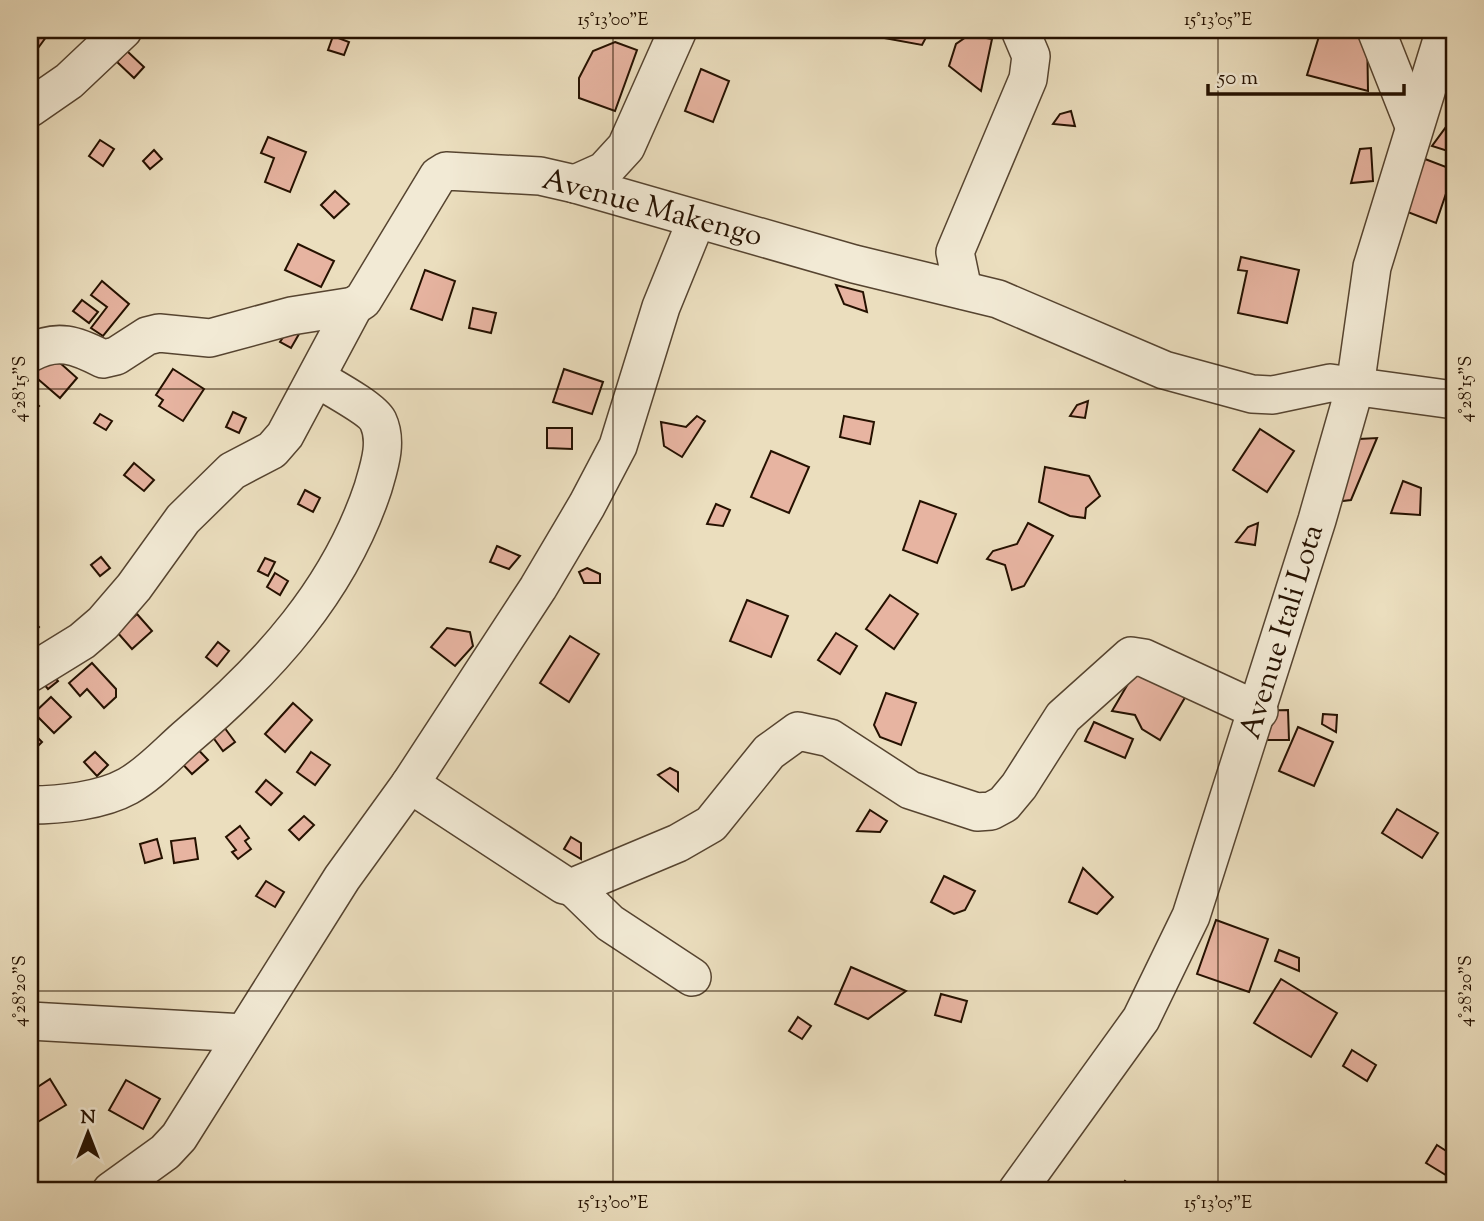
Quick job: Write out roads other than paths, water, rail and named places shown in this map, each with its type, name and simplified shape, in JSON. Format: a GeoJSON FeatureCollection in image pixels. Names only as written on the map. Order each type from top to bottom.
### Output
{"type":"FeatureCollection","features":[{"type":"Feature","properties":{"kind":"street"},"geometry":{"type":"LineString","coordinates":[[30,107],[69,81],[123,30]]}},
{"type":"Feature","properties":{"kind":"street"},"geometry":{"type":"LineString","coordinates":[[575,184],[604,171],[626,147],[678,30]]}},
{"type":"Feature","properties":{"kind":"street"},"geometry":{"type":"LineString","coordinates":[[963,290],[955,252],[1028,79],[1031,56],[1020,30]]}},
{"type":"Feature","properties":{"kind":"street"},"geometry":{"type":"LineString","coordinates":[[1376,30],[1415,126]]}},
{"type":"Feature","properties":{"kind":"street","name":"Avenue Itali Lota"},"geometry":{"type":"LineString","coordinates":[[1017,1191],[1141,1019],[1191,916],[1259,711],[1355,387],[1372,267],[1445,30]]}},
{"type":"Feature","properties":{"kind":"street","name":"Avenue Makengo"},"geometry":{"type":"LineString","coordinates":[[30,673],[82,641],[103,623],[134,587],[183,519],[232,471],[272,450],[285,435],[318,379],[354,306],[363,300],[442,173],[540,176],[854,264],[998,299],[1164,370],[1252,394],[1273,395],[1330,383],[1454,400]]}},
{"type":"Feature","properties":{"kind":"street"},"geometry":{"type":"LineString","coordinates":[[111,1191],[165,1152],[179,1138],[342,878],[410,784],[538,588],[618,446],[662,307],[696,221]]}},
{"type":"Feature","properties":{"kind":"street"},"geometry":{"type":"LineString","coordinates":[[30,354],[46,344],[78,346],[103,359],[116,356],[147,336],[159,333],[210,338],[291,316],[354,306]]}},
{"type":"Feature","properties":{"kind":"street"},"geometry":{"type":"LineString","coordinates":[[30,805],[51,805],[127,787],[232,699],[268,663],[307,614],[333,573],[367,504],[381,461],[383,434],[377,418],[318,379]]}},
{"type":"Feature","properties":{"kind":"street"},"geometry":{"type":"LineString","coordinates":[[573,887],[678,843],[711,824],[769,751],[798,731],[830,738],[910,790],[977,812],[990,811],[1004,804],[1019,786],[1063,717],[1131,656],[1144,658],[1259,711]]}},
{"type":"Feature","properties":{"kind":"street"},"geometry":{"type":"LineString","coordinates":[[410,784],[564,885],[573,887],[610,923],[691,977]]}},
{"type":"Feature","properties":{"kind":"street"},"geometry":{"type":"LineString","coordinates":[[30,1021],[244,1032]]}}]}
